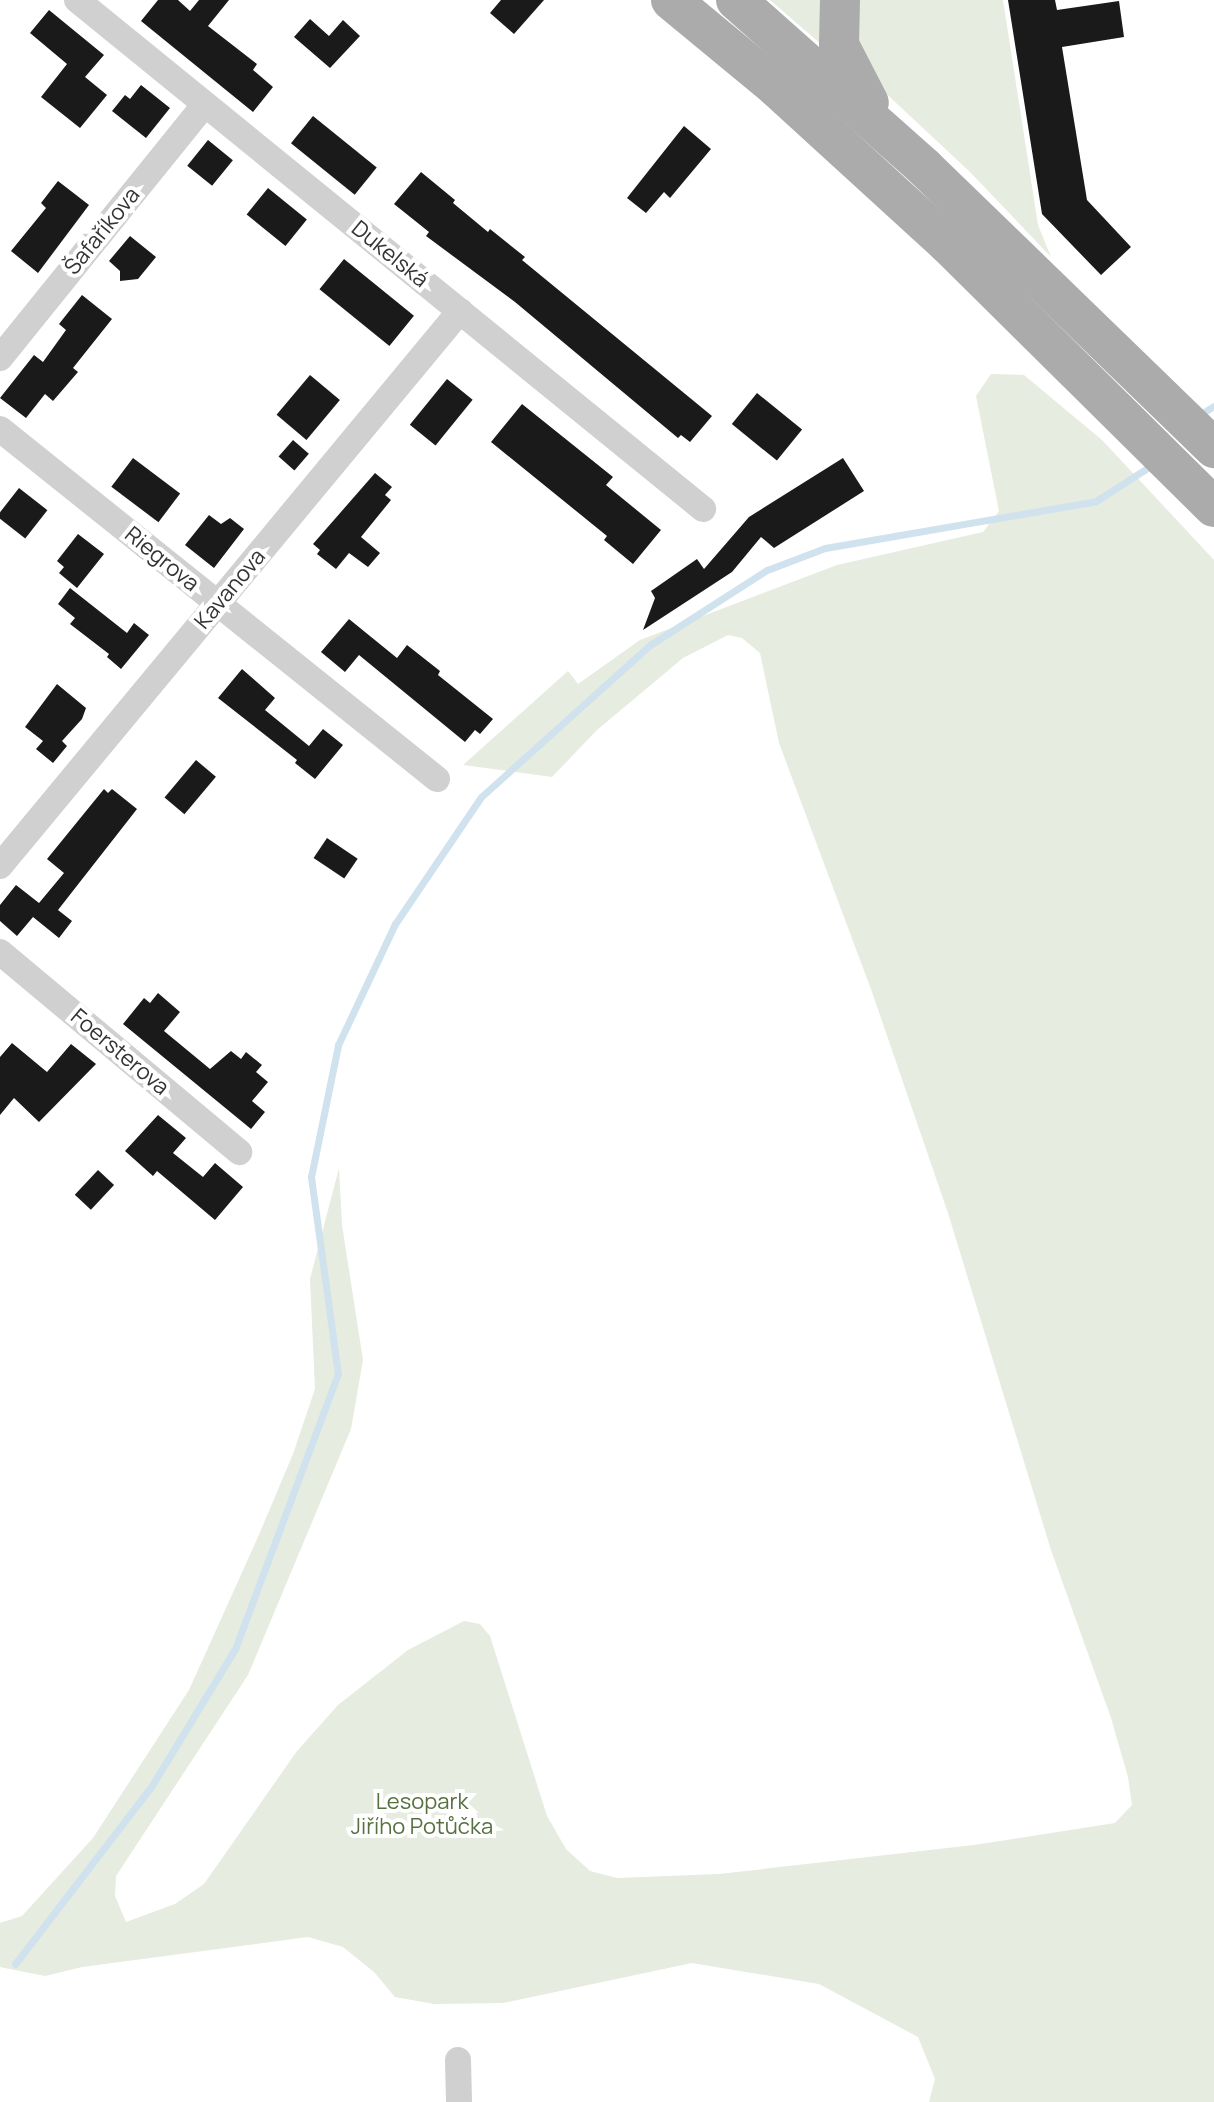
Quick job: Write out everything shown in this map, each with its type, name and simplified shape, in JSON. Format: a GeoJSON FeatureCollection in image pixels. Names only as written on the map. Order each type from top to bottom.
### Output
{"type":"FeatureCollection","features":[{"type":"Feature","properties":{"kind":"main road"},"geometry":{"type":"LineString","coordinates":[[671,0],[847,151],[1125,415],[1206,498]]}},
{"type":"Feature","properties":{"kind":"main road"},"geometry":{"type":"LineString","coordinates":[[736,0],[887,134],[1154,387],[1214,448]]}},
{"type":"Feature","properties":{"kind":"main road"},"geometry":{"type":"LineString","coordinates":[[840,0],[837,32],[843,56],[887,134]]}},
{"type":"Feature","properties":{"kind":"street","name":"Dukelská"},"geometry":{"type":"LineString","coordinates":[[77,0],[703,509]]}},
{"type":"Feature","properties":{"kind":"street","name":"Šafaříkova"},"geometry":{"type":"LineString","coordinates":[[0,358],[205,104]]}},
{"type":"Feature","properties":{"kind":"street","name":"Kavanova"},"geometry":{"type":"LineString","coordinates":[[0,866],[460,311]]}},
{"type":"Feature","properties":{"kind":"street","name":"Riegrova"},"geometry":{"type":"LineString","coordinates":[[0,429],[437,779]]}},
{"type":"Feature","properties":{"kind":"street","name":"Foersterova"},"geometry":{"type":"LineString","coordinates":[[0,952],[239,1152]]}},
{"type":"Feature","properties":{"kind":"street"},"geometry":{"type":"LineString","coordinates":[[458,2060],[459,2102]]}},
{"type":"Feature","properties":{"kind":"green space"},"geometry":{"type":"Polygon","coordinates":[[[770,0],[830,0],[830,52],[770,0]]]}},
{"type":"Feature","properties":{"kind":"green space"},"geometry":{"type":"Polygon","coordinates":[[[849,0],[1003,0],[1038,225],[1051,257],[970,172],[878,86],[857,58],[849,0]]]}},
{"type":"Feature","properties":{"kind":"green space","name":"Lesopark Jiřího Potůčka"},"geometry":{"type":"Polygon","coordinates":[[[991,374],[1024,375],[1102,440],[1214,560],[1214,2102],[929,2102],[935,2079],[918,2037],[819,1984],[692,1963],[503,2003],[434,2004],[395,1997],[374,1972],[343,1947],[308,1937],[82,1967],[45,1976],[0,1967],[0,1923],[22,1916],[93,1838],[189,1690],[258,1537],[293,1454],[315,1389],[310,1279],[339,1168],[342,1225],[363,1360],[351,1429],[248,1675],[116,1876],[115,1896],[126,1922],[175,1904],[204,1884],[297,1751],[338,1705],[408,1650],[464,1621],[480,1624],[490,1636],[547,1816],[566,1849],[590,1871],[617,1878],[719,1874],[974,1845],[1115,1823],[1132,1805],[1128,1777],[1111,1718],[1051,1550],[948,1213],[872,992],[779,743],[760,653],[742,638],[728,635],[683,658],[597,730],[552,777],[463,765],[568,671],[578,684],[640,640],[837,565],[983,532],[999,511],[976,396],[991,374]]]}},
{"type":"Feature","properties":{"kind":"building"},"geometry":{"type":"Polygon","coordinates":[[[158,0],[178,0],[190,11],[199,0],[229,0],[208,26],[257,64],[253,70],[273,87],[253,112],[141,21],[158,0]]]}},
{"type":"Feature","properties":{"kind":"building"},"geometry":{"type":"Polygon","coordinates":[[[501,0],[544,0],[514,34],[490,13],[501,0]]]}},
{"type":"Feature","properties":{"kind":"building"},"geometry":{"type":"Polygon","coordinates":[[[1008,0],[1055,0],[1057,10],[1119,1],[1124,37],[1062,47],[1087,200],[1131,247],[1101,275],[1042,214],[1008,0]]]}},
{"type":"Feature","properties":{"kind":"building"},"geometry":{"type":"Polygon","coordinates":[[[49,10],[104,55],[85,77],[107,95],[80,128],[41,97],[67,64],[30,33],[49,10]]]}},
{"type":"Feature","properties":{"kind":"building"},"geometry":{"type":"Polygon","coordinates":[[[310,19],[329,36],[343,20],[360,36],[330,68],[294,37],[310,19]]]}},
{"type":"Feature","properties":{"kind":"building"},"geometry":{"type":"Polygon","coordinates":[[[141,85],[170,108],[146,138],[112,111],[125,95],[130,99],[141,85]]]}},
{"type":"Feature","properties":{"kind":"building"},"geometry":{"type":"Polygon","coordinates":[[[313,116],[377,168],[355,195],[291,143],[313,116]]]}},
{"type":"Feature","properties":{"kind":"building"},"geometry":{"type":"Polygon","coordinates":[[[684,126],[711,149],[670,198],[664,192],[646,213],[627,198],[684,126]]]}},
{"type":"Feature","properties":{"kind":"building"},"geometry":{"type":"Polygon","coordinates":[[[208,140],[233,160],[212,186],[187,166],[208,140]]]}},
{"type":"Feature","properties":{"kind":"building"},"geometry":{"type":"Polygon","coordinates":[[[421,172],[455,200],[453,203],[525,257],[522,260],[712,416],[690,442],[681,435],[678,438],[515,302],[426,236],[429,232],[394,204],[421,172]]]}},
{"type":"Feature","properties":{"kind":"building"},"geometry":{"type":"Polygon","coordinates":[[[58,181],[89,205],[38,273],[11,251],[46,208],[41,203],[58,181]]]}},
{"type":"Feature","properties":{"kind":"building"},"geometry":{"type":"Polygon","coordinates":[[[268,188],[307,219],[285,246],[247,214],[268,188]]]}},
{"type":"Feature","properties":{"kind":"building"},"geometry":{"type":"Polygon","coordinates":[[[130,236],[156,257],[138,279],[120,281],[120,271],[109,261],[130,236]]]}},
{"type":"Feature","properties":{"kind":"building"},"geometry":{"type":"Polygon","coordinates":[[[344,259],[414,316],[389,346],[319,289],[344,259]]]}},
{"type":"Feature","properties":{"kind":"building"},"geometry":{"type":"Polygon","coordinates":[[[82,295],[112,319],[73,368],[78,372],[53,401],[45,394],[26,418],[0,398],[34,355],[43,362],[66,330],[59,324],[82,295]]]}},
{"type":"Feature","properties":{"kind":"building"},"geometry":{"type":"Polygon","coordinates":[[[310,375],[340,400],[306,440],[277,415],[310,375]]]}},
{"type":"Feature","properties":{"kind":"building"},"geometry":{"type":"Polygon","coordinates":[[[447,379],[473,400],[436,446],[410,425],[447,379]]]}},
{"type":"Feature","properties":{"kind":"building"},"geometry":{"type":"Polygon","coordinates":[[[757,393],[802,430],[777,461],[732,424],[757,393]]]}},
{"type":"Feature","properties":{"kind":"building"},"geometry":{"type":"Polygon","coordinates":[[[522,404],[613,477],[606,485],[661,530],[633,564],[604,540],[607,536],[491,442],[522,404]]]}},
{"type":"Feature","properties":{"kind":"building"},"geometry":{"type":"Polygon","coordinates":[[[293,440],[309,454],[294,470],[279,457],[293,440]]]}},
{"type":"Feature","properties":{"kind":"building"},"geometry":{"type":"Polygon","coordinates":[[[133,458],[180,494],[158,522],[111,487],[133,458]]]}},
{"type":"Feature","properties":{"kind":"building"},"geometry":{"type":"Polygon","coordinates":[[[843,458],[864,491],[774,548],[761,537],[732,572],[643,630],[655,598],[651,591],[697,559],[704,569],[749,517],[843,458]]]}},
{"type":"Feature","properties":{"kind":"building"},"geometry":{"type":"Polygon","coordinates":[[[375,473],[392,487],[385,495],[391,500],[361,537],[380,553],[368,567],[349,553],[336,569],[317,554],[320,550],[313,544],[375,473]]]}},
{"type":"Feature","properties":{"kind":"building"},"geometry":{"type":"Polygon","coordinates":[[[19,488],[47,510],[25,539],[0,519],[0,512],[19,488]]]}},
{"type":"Feature","properties":{"kind":"building"},"geometry":{"type":"Polygon","coordinates":[[[209,515],[221,524],[230,518],[244,529],[214,568],[185,545],[209,515]]]}},
{"type":"Feature","properties":{"kind":"building"},"geometry":{"type":"Polygon","coordinates":[[[78,534],[104,554],[77,588],[59,573],[64,567],[57,561],[78,534]]]}},
{"type":"Feature","properties":{"kind":"building"},"geometry":{"type":"Polygon","coordinates":[[[70,588],[127,633],[134,623],[149,635],[121,669],[107,657],[109,654],[70,624],[75,618],[58,604],[70,588]]]}},
{"type":"Feature","properties":{"kind":"building"},"geometry":{"type":"Polygon","coordinates":[[[349,619],[397,658],[407,645],[440,671],[438,675],[493,719],[480,734],[475,730],[465,742],[359,655],[345,672],[321,652],[349,619]]]}},
{"type":"Feature","properties":{"kind":"building"},"geometry":{"type":"Polygon","coordinates":[[[242,669],[275,698],[265,710],[309,746],[323,729],[343,745],[315,779],[295,763],[297,760],[218,698],[242,669]]]}},
{"type":"Feature","properties":{"kind":"building"},"geometry":{"type":"Polygon","coordinates":[[[57,684],[86,708],[82,719],[62,741],[67,746],[53,763],[36,749],[43,741],[25,727],[57,684]]]}},
{"type":"Feature","properties":{"kind":"building"},"geometry":{"type":"Polygon","coordinates":[[[196,760],[216,777],[184,814],[165,798],[196,760]]]}},
{"type":"Feature","properties":{"kind":"building"},"geometry":{"type":"Polygon","coordinates":[[[104,789],[108,793],[112,789],[137,809],[58,910],[72,921],[59,938],[33,917],[17,936],[0,921],[0,905],[16,885],[39,903],[64,873],[47,859],[104,789]]]}},
{"type":"Feature","properties":{"kind":"building"},"geometry":{"type":"Polygon","coordinates":[[[327,838],[358,859],[344,879],[314,858],[327,838]]]}},
{"type":"Feature","properties":{"kind":"building"},"geometry":{"type":"Polygon","coordinates":[[[158,993],[180,1012],[164,1031],[210,1069],[231,1051],[241,1059],[246,1052],[262,1065],[256,1072],[268,1082],[252,1101],[265,1112],[251,1129],[123,1024],[144,998],[150,1003],[158,993]]]}},
{"type":"Feature","properties":{"kind":"building"},"geometry":{"type":"Polygon","coordinates":[[[12,1043],[47,1072],[71,1044],[96,1064],[39,1122],[14,1098],[0,1115],[0,1057],[12,1043]]]}},
{"type":"Feature","properties":{"kind":"building"},"geometry":{"type":"Polygon","coordinates":[[[158,1115],[186,1138],[173,1153],[203,1177],[215,1163],[243,1187],[215,1220],[157,1171],[153,1176],[125,1151],[158,1115]]]}},
{"type":"Feature","properties":{"kind":"building"},"geometry":{"type":"Polygon","coordinates":[[[98,1170],[114,1185],[91,1210],[75,1195],[98,1170]]]}},
{"type":"Feature","properties":{"kind":"waterway"},"geometry":{"type":"LineString","coordinates":[[1199,415],[1214,406]]}},
{"type":"Feature","properties":{"kind":"waterway"},"geometry":{"type":"LineString","coordinates":[[15,1964],[151,1787],[235,1649],[338,1374],[311,1177],[338,1045],[395,924],[481,797],[650,645],[767,570],[825,548],[1096,501],[1152,465]]}}]}
